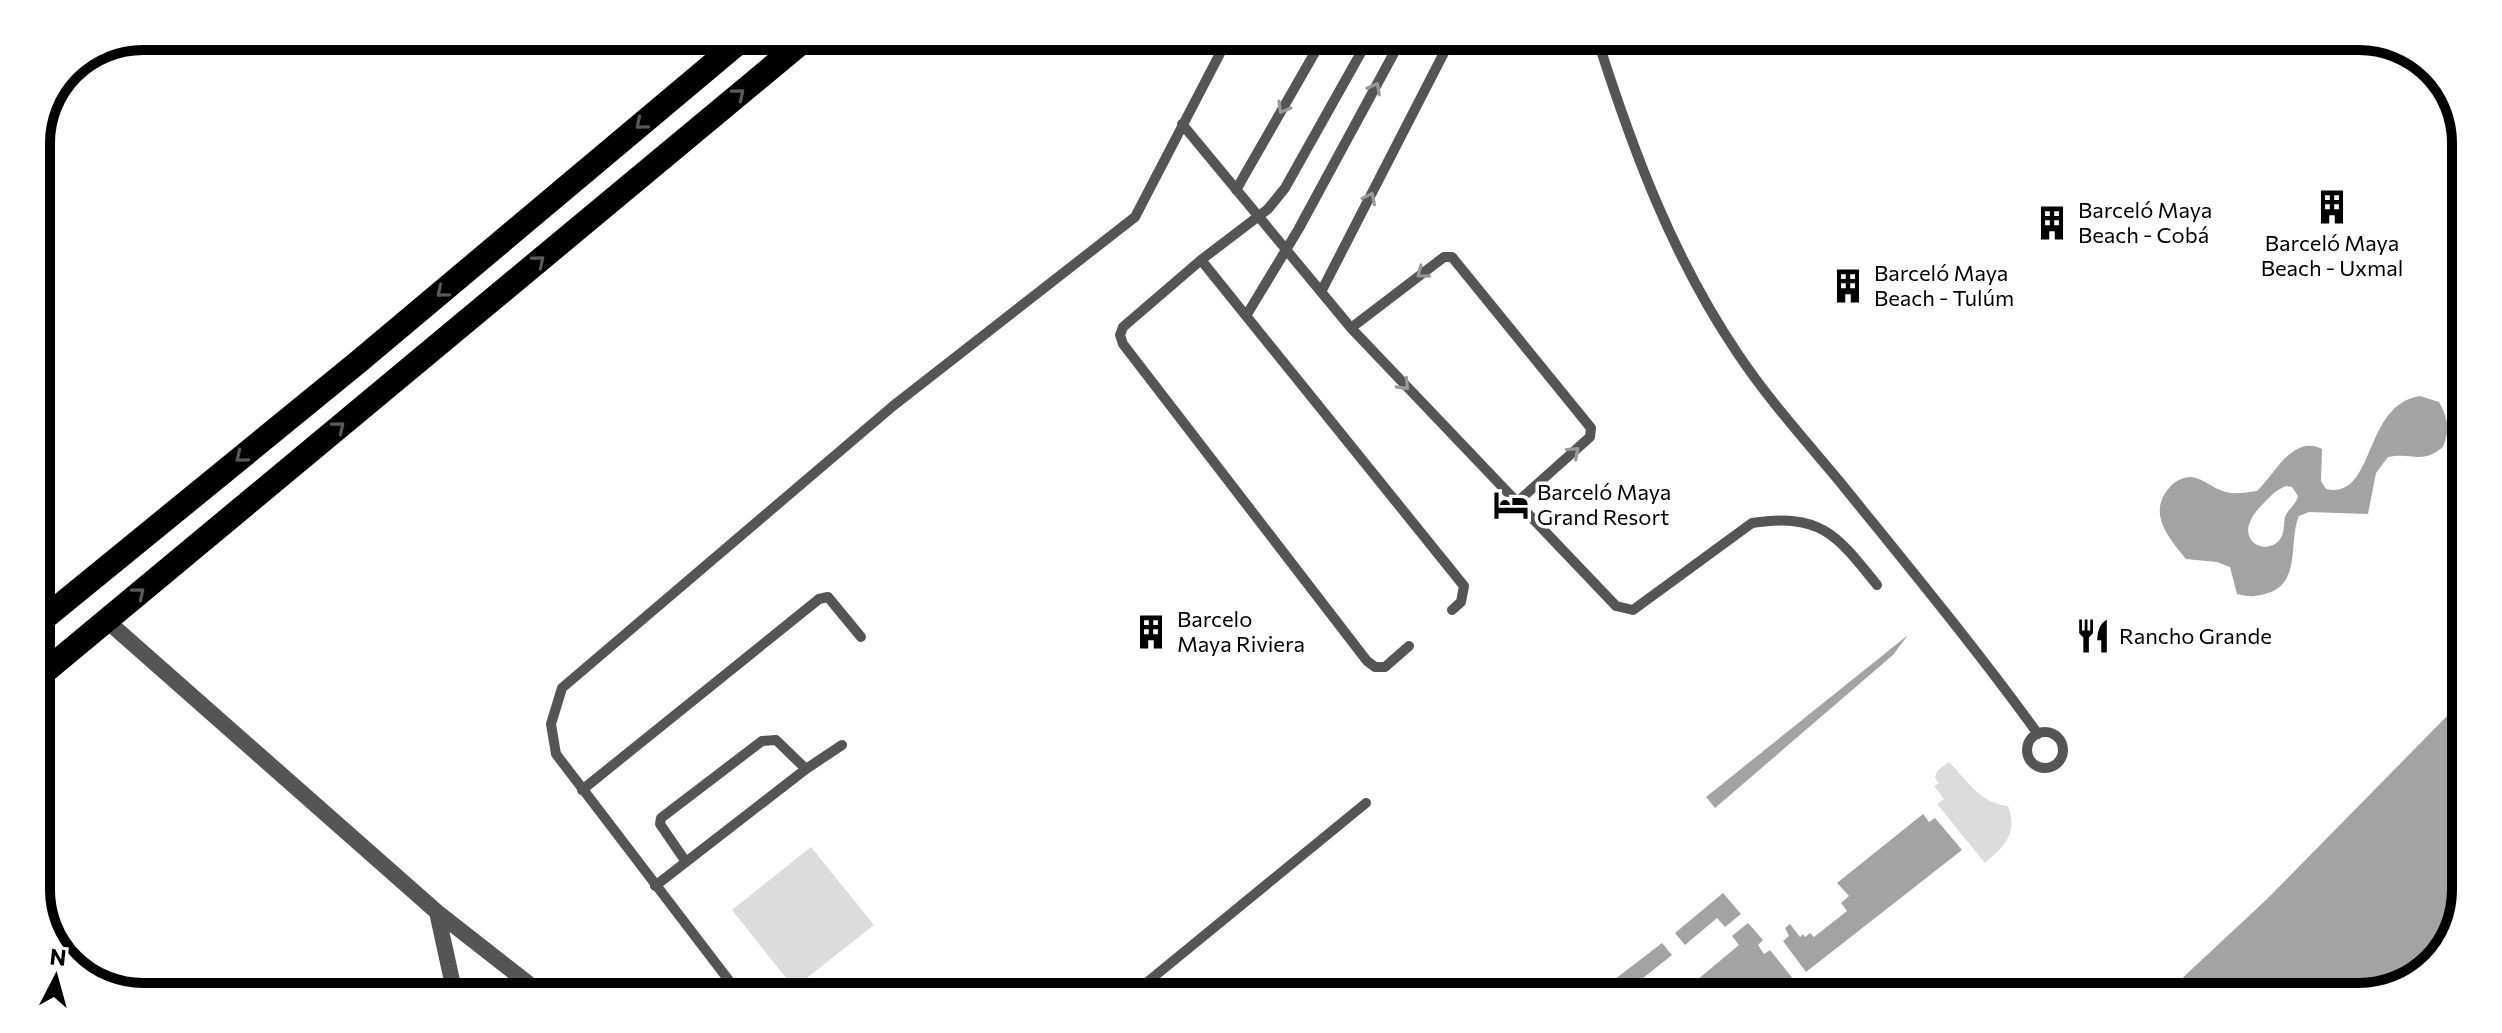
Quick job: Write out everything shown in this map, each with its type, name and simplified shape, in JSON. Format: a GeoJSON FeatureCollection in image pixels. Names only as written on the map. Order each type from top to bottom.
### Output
{"type":"FeatureCollection","features":[{"type":"Feature","properties":{"kind":"highway"},"geometry":{"type":"LineString","coordinates":[[50,614],[357,363],[730,50]]}},
{"type":"Feature","properties":{"kind":"highway"},"geometry":{"type":"LineString","coordinates":[[50,667],[793,50]]}},
{"type":"Feature","properties":{"kind":"street"},"geometry":{"type":"LineString","coordinates":[[106,620],[437,912],[528,983]]}},
{"type":"Feature","properties":{"kind":"street"},"geometry":{"type":"LineString","coordinates":[[437,912],[452,983]]}},
{"type":"Feature","properties":{"kind":"lane"},"geometry":{"type":"LineString","coordinates":[[731,983],[556,754],[551,724],[562,688],[893,406],[1135,217],[1222,50]]}},
{"type":"Feature","properties":{"kind":"lane"},"geometry":{"type":"LineString","coordinates":[[1236,190],[1316,50]]}},
{"type":"Feature","properties":{"kind":"lane"},"geometry":{"type":"LineString","coordinates":[[1362,50],[1285,188],[1268,209],[1201,260],[1123,327],[1120,335],[1123,344],[1367,661],[1375,667],[1385,667],[1409,646]]}},
{"type":"Feature","properties":{"kind":"lane"},"geometry":{"type":"LineString","coordinates":[[1246,316],[1298,230],[1396,50]]}},
{"type":"Feature","properties":{"kind":"lane"},"geometry":{"type":"LineString","coordinates":[[1321,292],[1445,50]]}},
{"type":"Feature","properties":{"kind":"lane"},"geometry":{"type":"LineString","coordinates":[[1601,50],[1621,116],[1657,210],[1690,274],[1738,355],[1951,618],[2038,734]]}},
{"type":"Feature","properties":{"kind":"lane"},"geometry":{"type":"LineString","coordinates":[[1182,124],[1351,328],[1616,606],[1633,610],[1752,523],[1770,521],[1799,520],[1819,527],[1842,542],[1877,585]]}},
{"type":"Feature","properties":{"kind":"lane"},"geometry":{"type":"LineString","coordinates":[[1351,328],[1444,257],[1452,257],[1591,428],[1590,437],[1516,503]]}},
{"type":"Feature","properties":{"kind":"lane"},"geometry":{"type":"LineString","coordinates":[[1201,260],[1464,586],[1461,602],[1452,610]]}},
{"type":"Feature","properties":{"kind":"lane"},"geometry":{"type":"LineString","coordinates":[[582,790],[819,599],[828,597],[861,637]]}},
{"type":"Feature","properties":{"kind":"lane"},"geometry":{"type":"LineString","coordinates":[[686,862],[660,824],[661,818],[762,741],[776,740],[806,769]]}},
{"type":"Feature","properties":{"kind":"lane"},"geometry":{"type":"LineString","coordinates":[[655,886],[806,769],[842,745]]}},
{"type":"Feature","properties":{"kind":"lane"},"geometry":{"type":"LineString","coordinates":[[1146,983],[1366,803]]}},
{"type":"Feature","properties":{"kind":"shaded area"},"geometry":{"type":"Polygon","coordinates":[[[2420,396],[2439,402],[2447,424],[2443,447],[2422,457],[2388,457],[2376,473],[2368,514],[2309,512],[2299,516],[2290,570],[2279,588],[2256,596],[2237,594],[2230,567],[2217,562],[2186,559],[2167,534],[2160,507],[2176,481],[2191,477],[2230,493],[2257,491],[2285,458],[2302,447],[2322,449],[2321,481],[2326,489],[2342,489],[2354,480],[2378,432],[2401,403],[2420,396]],[[2286,486],[2275,492],[2252,518],[2248,529],[2254,543],[2269,546],[2282,536],[2285,517],[2298,496],[2292,487],[2286,486]]]}},
{"type":"Feature","properties":{"kind":"shaded area"},"geometry":{"type":"Polygon","coordinates":[[[1908,635],[1893,655],[1715,808],[1706,797],[1908,635]]]}},
{"type":"Feature","properties":{"kind":"shaded area"},"geometry":{"type":"Polygon","coordinates":[[[2452,712],[2452,890],[2445,925],[2425,956],[2394,976],[2371,982],[2177,983],[2266,900],[2452,712]]]}},
{"type":"Feature","properties":{"kind":"shaded area"},"geometry":{"type":"Polygon","coordinates":[[[1949,762],[1981,796],[2008,806],[2011,824],[2008,838],[1985,863],[1937,804],[1944,799],[1934,786],[1939,783],[1935,778],[1937,771],[1949,762]]]}},
{"type":"Feature","properties":{"kind":"shaded area"},"geometry":{"type":"Polygon","coordinates":[[[1923,814],[1929,822],[1935,818],[1962,850],[1806,972],[1783,941],[1789,936],[1785,928],[1790,924],[1800,937],[1810,933],[1814,937],[1847,911],[1841,903],[1849,896],[1837,883],[1923,814]]]}},
{"type":"Feature","properties":{"kind":"shaded area"},"geometry":{"type":"Polygon","coordinates":[[[811,847],[874,925],[800,983],[790,983],[732,910],[811,847]]]}},
{"type":"Feature","properties":{"kind":"shaded area"},"geometry":{"type":"Polygon","coordinates":[[[1723,893],[1741,914],[1725,927],[1717,918],[1685,945],[1675,933],[1723,893]]]}},
{"type":"Feature","properties":{"kind":"shaded area"},"geometry":{"type":"Polygon","coordinates":[[[1748,923],[1763,940],[1758,945],[1764,954],[1770,950],[1794,980],[1791,983],[1693,983],[1739,945],[1732,936],[1748,923]]]}},
{"type":"Feature","properties":{"kind":"shaded area"},"geometry":{"type":"Polygon","coordinates":[[[1662,943],[1672,955],[1639,983],[1610,983],[1662,943]]]}},
{"type":"Feature","properties":{"kind":"place","name":"Barceló Maya Beach - Uxmal"},"geometry":{"type":"Point","coordinates":[2332,207]}},
{"type":"Feature","properties":{"kind":"place","name":"Barceló Maya Beach - Cobá"},"geometry":{"type":"Point","coordinates":[2052,223]}},
{"type":"Feature","properties":{"kind":"place","name":"Barceló Maya Beach - Tulúm"},"geometry":{"type":"Point","coordinates":[1848,286]}},
{"type":"Feature","properties":{"kind":"place","name":"Barceló Maya Grand Resort"},"geometry":{"type":"Point","coordinates":[1511,505]}},
{"type":"Feature","properties":{"kind":"place","name":"Barcelo Maya Riviera"},"geometry":{"type":"Point","coordinates":[1151,632]}},
{"type":"Feature","properties":{"kind":"place","name":"Rancho Grande"},"geometry":{"type":"Point","coordinates":[2093,636]}}]}
